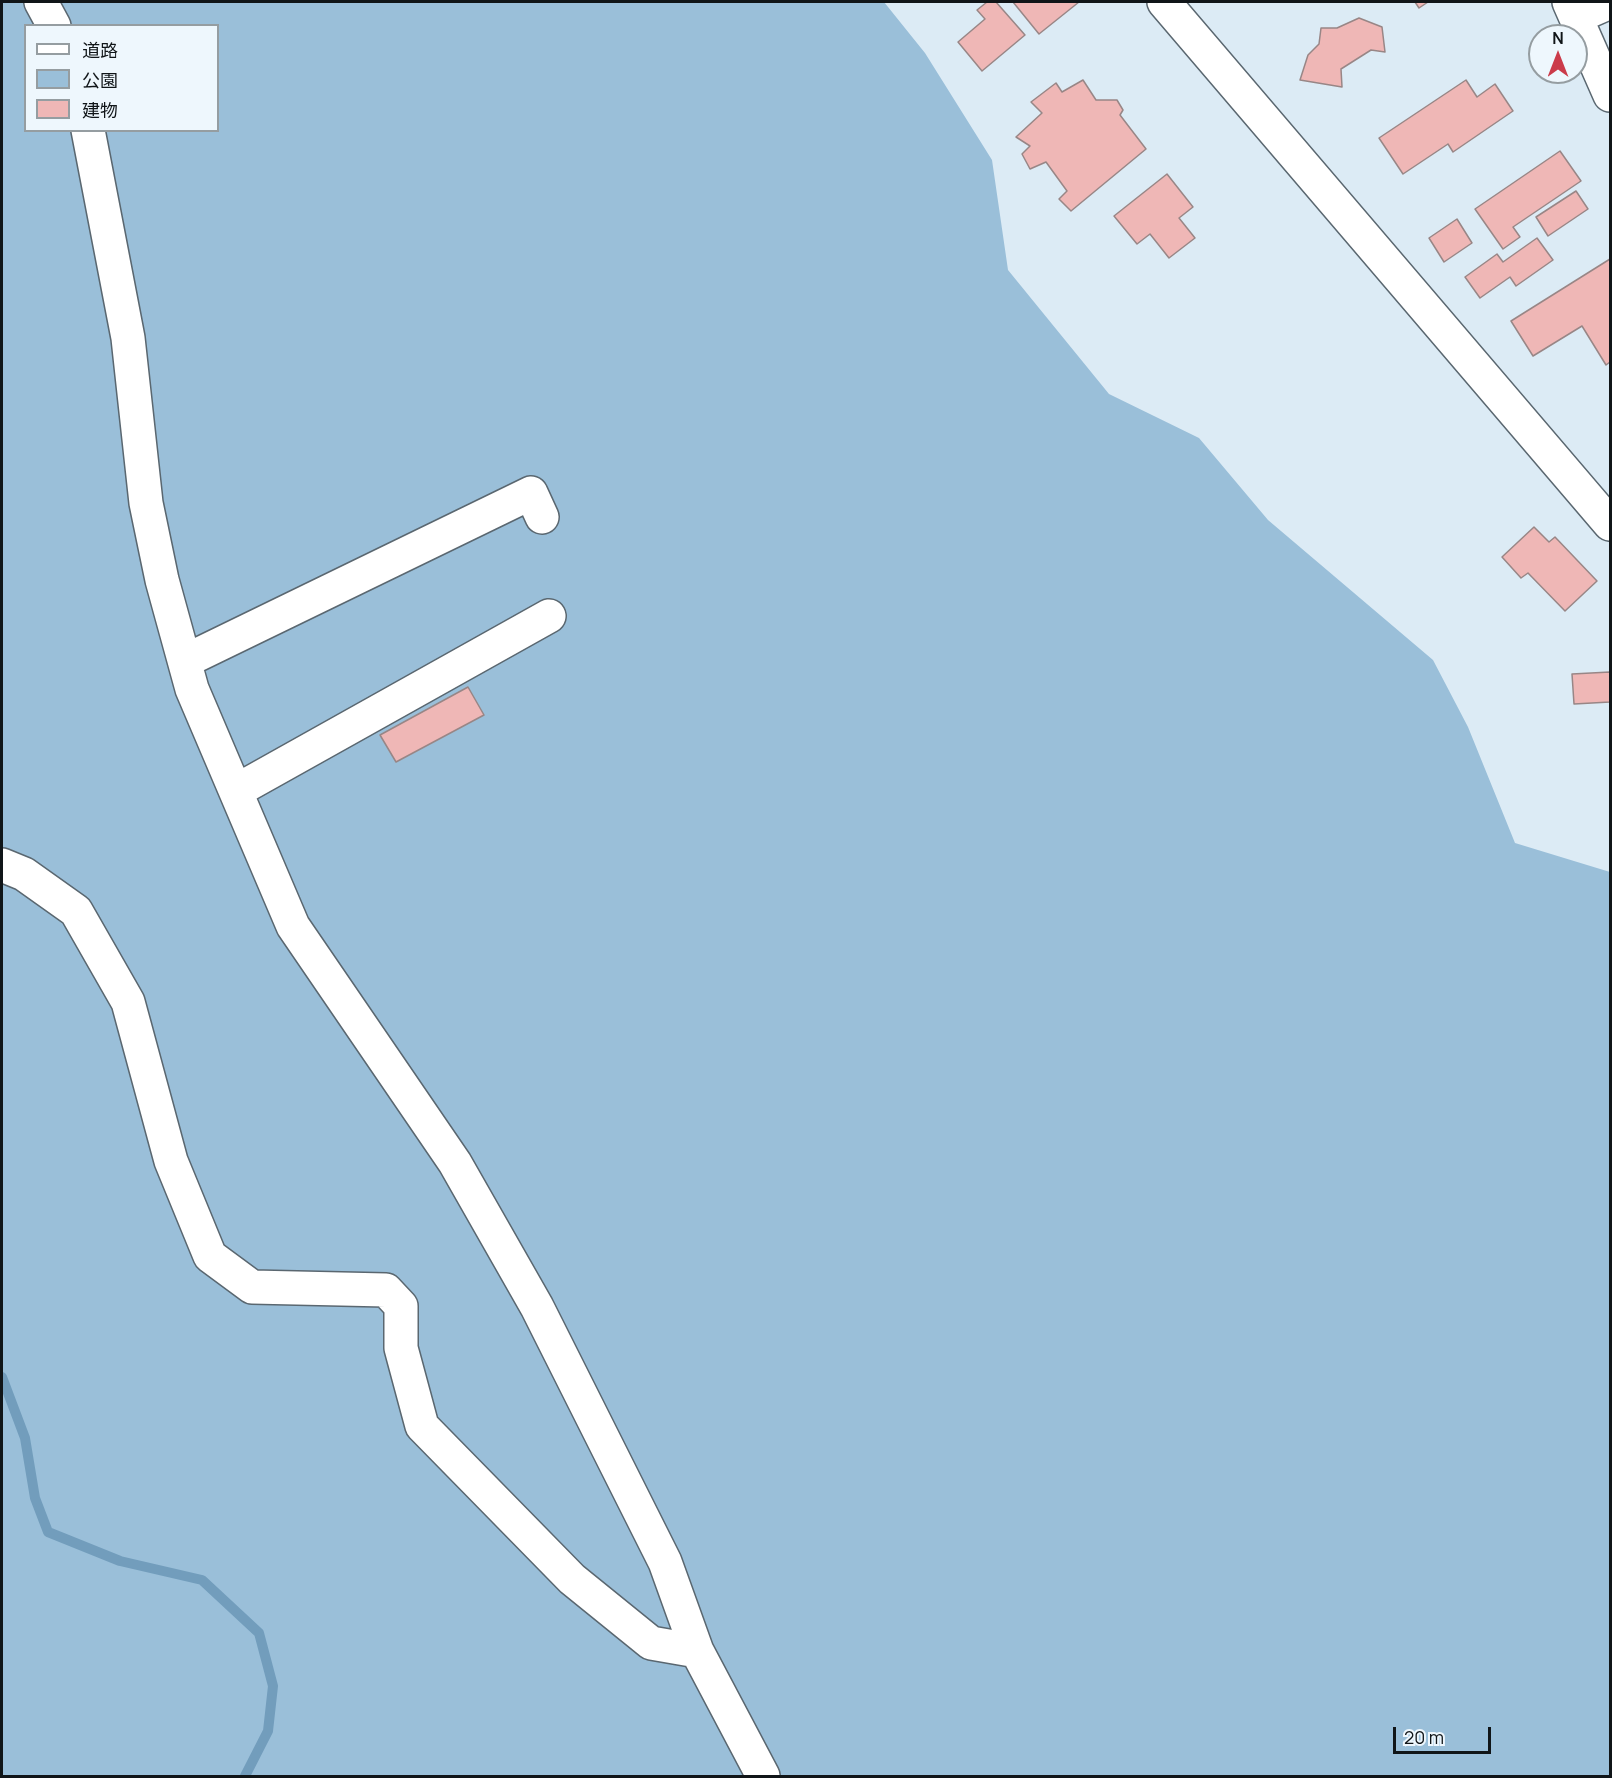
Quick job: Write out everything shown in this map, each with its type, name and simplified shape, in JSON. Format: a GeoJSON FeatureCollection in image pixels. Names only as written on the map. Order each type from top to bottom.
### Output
{"type":"FeatureCollection","features":[{"type":"Feature","properties":{"kind":"street"},"geometry":{"type":"LineString","coordinates":[[42,2],[53,24]]}},
{"type":"Feature","properties":{"kind":"street"},"geometry":{"type":"LineString","coordinates":[[1164,2],[1611,524]]}},
{"type":"Feature","properties":{"kind":"street"},"geometry":{"type":"LineString","coordinates":[[1611,2],[1573,9],[1611,95]]}},
{"type":"Feature","properties":{"kind":"street"},"geometry":{"type":"LineString","coordinates":[[88,132],[128,338],[146,503],[162,580],[192,690],[293,926],[455,1163],[537,1307],[665,1562],[697,1651],[763,1776]]}},
{"type":"Feature","properties":{"kind":"street"},"geometry":{"type":"LineString","coordinates":[[185,661],[531,493],[542,517]]}},
{"type":"Feature","properties":{"kind":"street"},"geometry":{"type":"LineString","coordinates":[[236,791],[549,616]]}},
{"type":"Feature","properties":{"kind":"street"},"geometry":{"type":"LineString","coordinates":[[2,865],[24,874],[76,911],[128,1002],[171,1161],[210,1256],[252,1287],[386,1290],[401,1306],[400,1348],[422,1426],[572,1579],[651,1643],[697,1651]]}},
{"type":"Feature","properties":{"kind":"green space"},"geometry":{"type":"Polygon","coordinates":[[[2,2],[884,2],[925,53],[992,160],[1008,270],[1109,394],[1199,438],[1268,520],[1433,660],[1468,727],[1515,843],[1610,872],[1610,1776],[2,1776],[2,2]]]}},
{"type":"Feature","properties":{"kind":"building"},"geometry":{"type":"Polygon","coordinates":[[[987,2],[996,2],[1025,35],[982,71],[958,42],[985,19],[977,10],[987,2]]]}},
{"type":"Feature","properties":{"kind":"building"},"geometry":{"type":"Polygon","coordinates":[[[1013,2],[1079,2],[1039,34],[1013,2]]]}},
{"type":"Feature","properties":{"kind":"building"},"geometry":{"type":"Polygon","coordinates":[[[1415,2],[1428,2],[1419,8],[1415,2]]]}},
{"type":"Feature","properties":{"kind":"building"},"geometry":{"type":"Polygon","coordinates":[[[1359,18],[1382,27],[1385,52],[1371,50],[1341,69],[1342,87],[1300,80],[1308,55],[1319,44],[1321,28],[1337,28],[1359,18]]]}},
{"type":"Feature","properties":{"kind":"building"},"geometry":{"type":"Polygon","coordinates":[[[1083,80],[1096,100],[1117,100],[1123,110],[1120,115],[1146,149],[1071,211],[1059,199],[1067,191],[1046,162],[1030,169],[1022,154],[1030,146],[1016,137],[1042,113],[1031,102],[1056,83],[1062,92],[1083,80]]]}},
{"type":"Feature","properties":{"kind":"building"},"geometry":{"type":"Polygon","coordinates":[[[1466,80],[1477,97],[1495,84],[1513,111],[1453,152],[1448,144],[1403,174],[1379,138],[1466,80]]]}},
{"type":"Feature","properties":{"kind":"building"},"geometry":{"type":"Polygon","coordinates":[[[1560,151],[1581,181],[1513,227],[1520,237],[1503,249],[1475,209],[1560,151]]]}},
{"type":"Feature","properties":{"kind":"building"},"geometry":{"type":"Polygon","coordinates":[[[1167,174],[1193,207],[1179,218],[1195,238],[1169,258],[1150,234],[1137,244],[1114,216],[1167,174]]]}},
{"type":"Feature","properties":{"kind":"building"},"geometry":{"type":"Polygon","coordinates":[[[1576,191],[1588,209],[1548,236],[1536,217],[1576,191]]]}},
{"type":"Feature","properties":{"kind":"building"},"geometry":{"type":"Polygon","coordinates":[[[1457,219],[1472,243],[1444,262],[1429,238],[1457,219]]]}},
{"type":"Feature","properties":{"kind":"building"},"geometry":{"type":"Polygon","coordinates":[[[1537,238],[1553,260],[1516,286],[1510,277],[1480,298],[1465,277],[1497,254],[1503,262],[1537,238]]]}},
{"type":"Feature","properties":{"kind":"building"},"geometry":{"type":"Polygon","coordinates":[[[1610,259],[1610,362],[1606,365],[1582,326],[1533,356],[1511,321],[1610,259]]]}},
{"type":"Feature","properties":{"kind":"building"},"geometry":{"type":"Polygon","coordinates":[[[1534,527],[1549,542],[1555,537],[1597,581],[1565,611],[1528,573],[1521,578],[1502,557],[1534,527]]]}},
{"type":"Feature","properties":{"kind":"building"},"geometry":{"type":"Polygon","coordinates":[[[1610,672],[1610,702],[1574,704],[1572,674],[1610,672]]]}},
{"type":"Feature","properties":{"kind":"building"},"geometry":{"type":"Polygon","coordinates":[[[468,687],[484,715],[396,762],[380,735],[468,687]]]}},
{"type":"Feature","properties":{"kind":"waterway"},"geometry":{"type":"LineString","coordinates":[[2,1377],[25,1438],[35,1498],[48,1532],[120,1561],[202,1580],[259,1633],[273,1686],[268,1731],[245,1776]]}}]}
